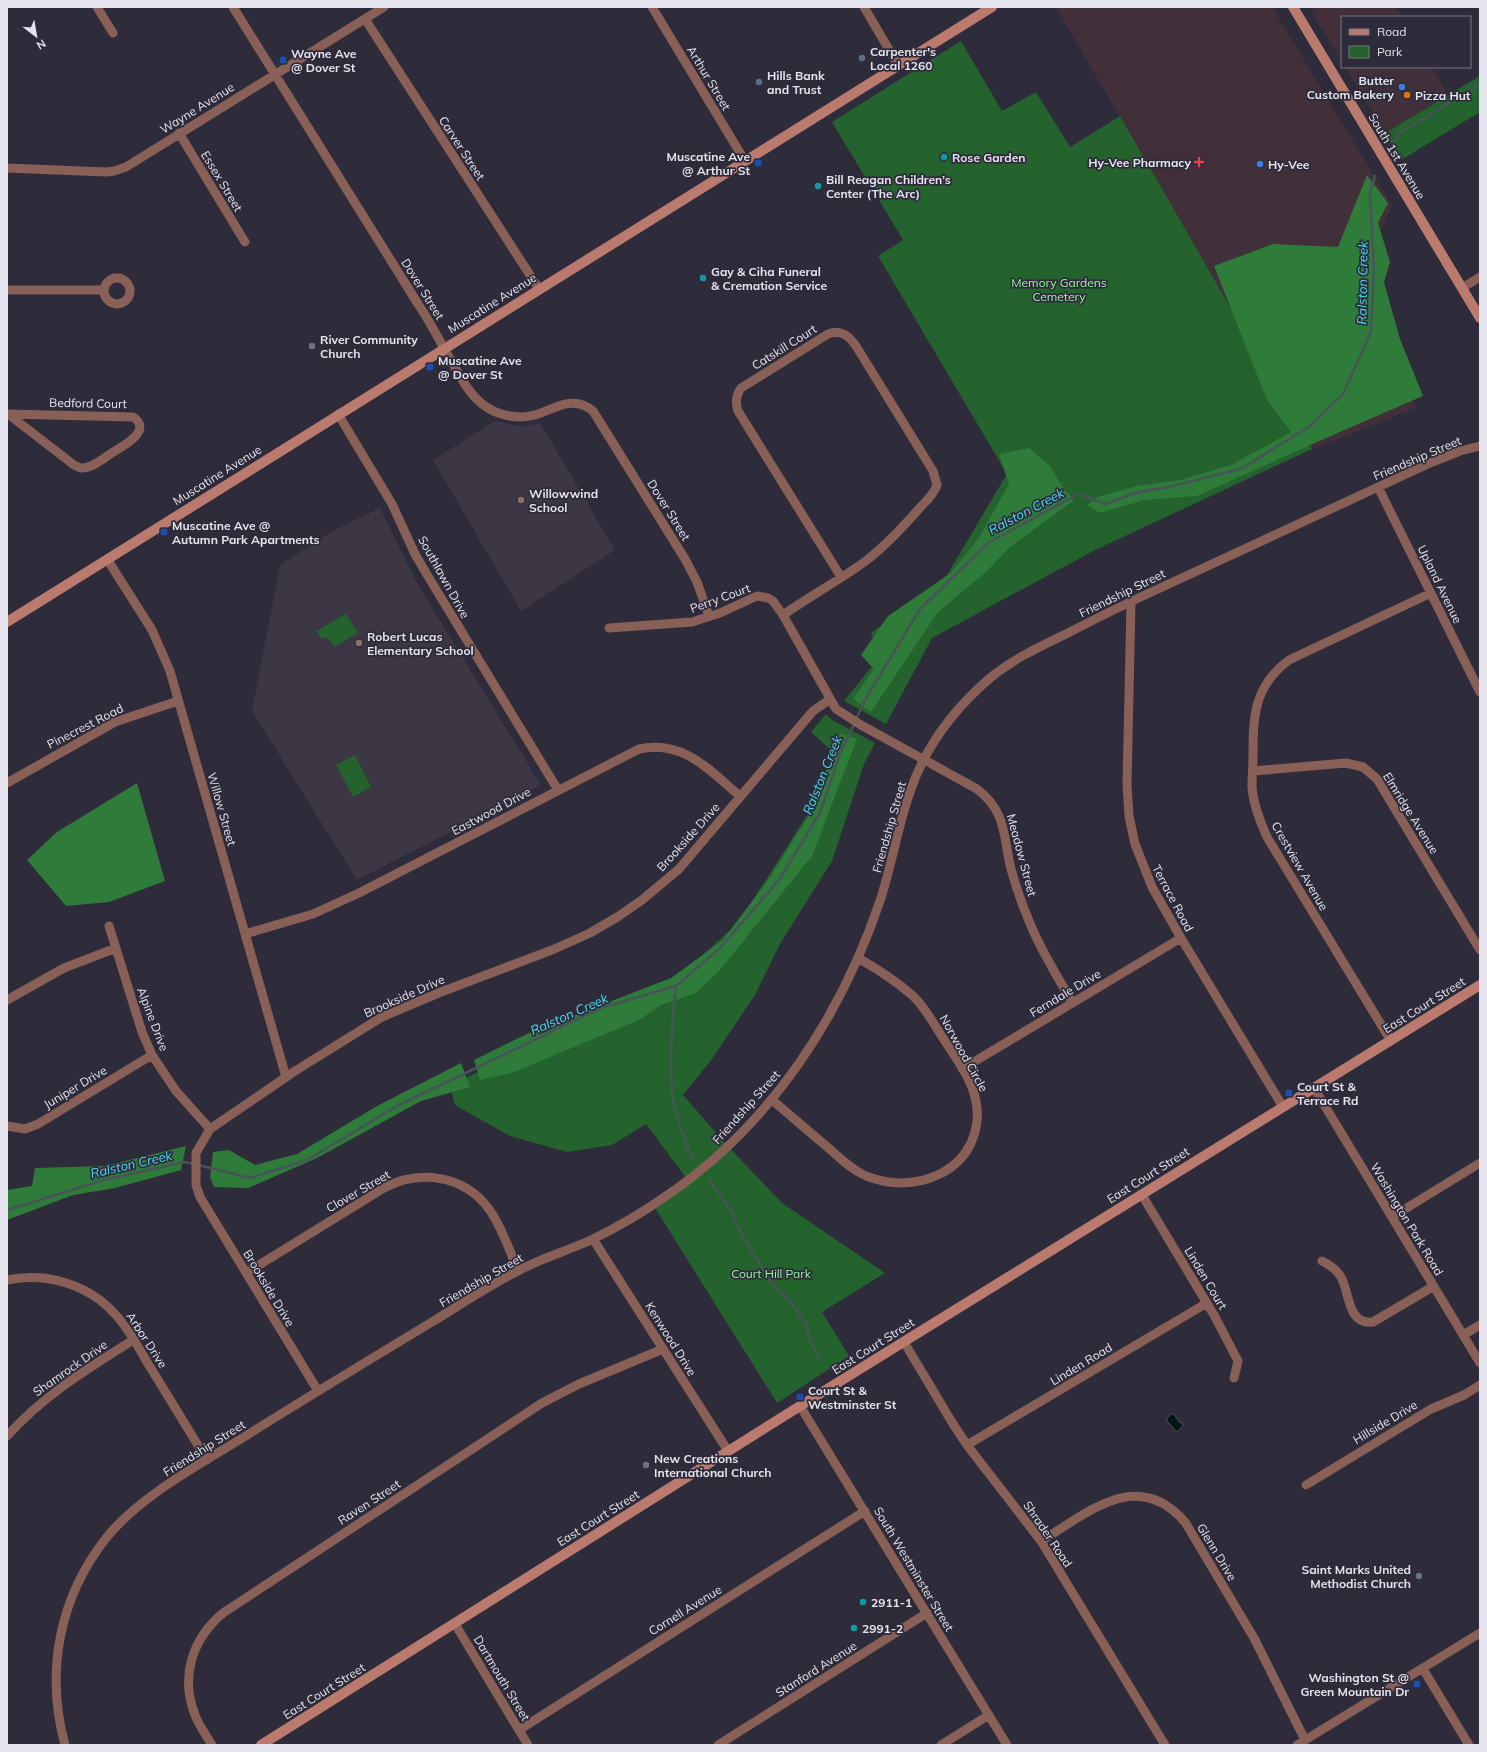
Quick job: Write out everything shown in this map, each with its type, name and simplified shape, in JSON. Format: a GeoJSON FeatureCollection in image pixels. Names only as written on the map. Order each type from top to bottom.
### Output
{"type":"FeatureCollection","features":[{"type":"Feature","properties":{"kind":"main road","name":"Muscatine Avenue"},"geometry":{"type":"LineString","coordinates":[[7,622],[992,7]]}},
{"type":"Feature","properties":{"kind":"main road","name":"South 1st Avenue"},"geometry":{"type":"LineString","coordinates":[[1295,8],[1480,318]]}},
{"type":"Feature","properties":{"kind":"main road","name":"East Court Street"},"geometry":{"type":"LineString","coordinates":[[261,1745],[800,1406],[1480,985]]}},
{"type":"Feature","properties":{"kind":"street"},"geometry":{"type":"LineString","coordinates":[[97,7],[113,33]]}},
{"type":"Feature","properties":{"kind":"street","name":"Dover Street"},"geometry":{"type":"LineString","coordinates":[[233,7],[274,75],[420,306],[471,393],[482,403],[495,411],[520,418],[535,415],[570,402],[582,404],[593,411],[685,558],[697,582],[709,616]]}},
{"type":"Feature","properties":{"kind":"street","name":"Wayne Avenue"},"geometry":{"type":"LineString","coordinates":[[7,168],[107,172],[126,166],[384,7]]}},
{"type":"Feature","properties":{"kind":"street","name":"Arthur Street"},"geometry":{"type":"LineString","coordinates":[[652,7],[745,161]]}},
{"type":"Feature","properties":{"kind":"street"},"geometry":{"type":"LineString","coordinates":[[864,7],[898,65]]}},
{"type":"Feature","properties":{"kind":"street","name":"Carver Street"},"geometry":{"type":"LineString","coordinates":[[365,19],[539,289]]}},
{"type":"Feature","properties":{"kind":"street","name":"Essex Street"},"geometry":{"type":"LineString","coordinates":[[179,134],[244,242]]}},
{"type":"Feature","properties":{"kind":"street"},"geometry":{"type":"LineString","coordinates":[[1462,288],[1480,277]]}},
{"type":"Feature","properties":{"kind":"street"},"geometry":{"type":"LineString","coordinates":[[7,290],[104,290]]}},
{"type":"Feature","properties":{"kind":"street","name":"Catskill Court"},"geometry":{"type":"LineString","coordinates":[[783,615],[867,560],[887,543],[931,496],[937,485],[932,472],[856,346],[849,337],[843,333],[836,332],[828,334],[742,388],[736,398],[736,405],[738,411],[841,577]]}},
{"type":"Feature","properties":{"kind":"street","name":"Bedford Court"},"geometry":{"type":"LineString","coordinates":[[7,413],[133,416],[138,423],[139,430],[134,439],[92,465],[81,468],[74,465],[7,413]]}},
{"type":"Feature","properties":{"kind":"street","name":"Southlawn Drive"},"geometry":{"type":"LineString","coordinates":[[338,414],[392,504],[415,554],[426,573],[558,790]]}},
{"type":"Feature","properties":{"kind":"street","name":"Friendship Street"},"geometry":{"type":"LineString","coordinates":[[65,1745],[56,1704],[56,1661],[65,1617],[73,1594],[84,1572],[107,1537],[132,1512],[155,1494],[207,1460],[518,1270],[593,1239],[636,1216],[690,1179],[722,1152],[772,1100],[808,1051],[832,1011],[858,958],[882,893],[908,796],[924,760],[942,729],[955,713],[994,675],[1036,649],[1130,602],[1430,463],[1460,451],[1480,446]]}},
{"type":"Feature","properties":{"kind":"street","name":"Upland Avenue"},"geometry":{"type":"LineString","coordinates":[[1378,487],[1480,692]]}},
{"type":"Feature","properties":{"kind":"street","name":"Willow Street"},"geometry":{"type":"LineString","coordinates":[[107,559],[152,630],[170,671],[286,1077]]}},
{"type":"Feature","properties":{"kind":"street","name":"Crestview Avenue"},"geometry":{"type":"LineString","coordinates":[[1391,1041],[1267,837],[1254,801],[1254,717],[1260,695],[1268,680],[1281,666],[1299,655],[1431,593]]}},
{"type":"Feature","properties":{"kind":"street","name":"Perry Court"},"geometry":{"type":"LineString","coordinates":[[609,628],[692,622],[726,611],[757,596],[768,598],[773,601],[783,615],[829,700]]}},
{"type":"Feature","properties":{"kind":"street","name":"Terrace Road"},"geometry":{"type":"LineString","coordinates":[[1130,602],[1127,785],[1129,816],[1135,844],[1152,887],[1283,1107]]}},
{"type":"Feature","properties":{"kind":"street","name":"Meadow Street"},"geometry":{"type":"LineString","coordinates":[[829,700],[836,709],[844,715],[977,789],[986,796],[1000,815],[1004,828],[1011,868],[1029,923],[1040,946],[1072,1002]]}},
{"type":"Feature","properties":{"kind":"street","name":"Brookside Drive"},"geometry":{"type":"LineString","coordinates":[[318,1391],[200,1197],[195,1177],[196,1153],[210,1128],[286,1077],[382,1017],[441,992],[552,950],[619,916],[642,900],[679,869],[813,711],[829,700]]}},
{"type":"Feature","properties":{"kind":"street","name":"Pinecrest Road"},"geometry":{"type":"LineString","coordinates":[[7,783],[115,722],[178,701]]}},
{"type":"Feature","properties":{"kind":"street","name":"Eastwood Drive"},"geometry":{"type":"LineString","coordinates":[[245,934],[313,914],[359,893],[558,790],[633,752],[645,748],[660,746],[674,748],[694,758],[740,796]]}},
{"type":"Feature","properties":{"kind":"street","name":"Elmridge Avenue"},"geometry":{"type":"LineString","coordinates":[[1253,771],[1346,763],[1363,767],[1371,772],[1377,778],[1480,950]]}},
{"type":"Feature","properties":{"kind":"street","name":"Alpine Drive"},"geometry":{"type":"LineString","coordinates":[[109,926],[142,1032],[152,1055],[176,1091],[210,1128]]}},
{"type":"Feature","properties":{"kind":"street","name":"Ferndale Drive"},"geometry":{"type":"LineString","coordinates":[[962,1069],[1181,938]]}},
{"type":"Feature","properties":{"kind":"street"},"geometry":{"type":"LineString","coordinates":[[7,1000],[64,968],[116,948]]}},
{"type":"Feature","properties":{"kind":"street","name":"Norwood Circle"},"geometry":{"type":"LineString","coordinates":[[772,1100],[848,1165],[866,1176],[882,1181],[897,1183],[922,1181],[946,1171],[959,1160],[970,1146],[976,1131],[978,1116],[976,1099],[962,1069],[934,1022],[916,999],[884,973],[858,958]]}},
{"type":"Feature","properties":{"kind":"street","name":"Juniper Drive"},"geometry":{"type":"LineString","coordinates":[[7,1126],[25,1129],[38,1124],[152,1055]]}},
{"type":"Feature","properties":{"kind":"street","name":"Washington Park Road"},"geometry":{"type":"LineString","coordinates":[[1314,1088],[1480,1363]]}},
{"type":"Feature","properties":{"kind":"street"},"geometry":{"type":"LineString","coordinates":[[1392,1217],[1480,1163]]}},
{"type":"Feature","properties":{"kind":"street","name":"Clover Street"},"geometry":{"type":"LineString","coordinates":[[246,1273],[391,1184],[404,1180],[425,1177],[446,1179],[459,1184],[471,1191],[481,1200],[495,1218],[518,1270]]}},
{"type":"Feature","properties":{"kind":"street","name":"Linden Court"},"geometry":{"type":"LineString","coordinates":[[1142,1194],[1238,1361],[1234,1378]]}},
{"type":"Feature","properties":{"kind":"street","name":"Kenwood Drive"},"geometry":{"type":"LineString","coordinates":[[593,1239],[728,1451]]}},
{"type":"Feature","properties":{"kind":"street"},"geometry":{"type":"LineString","coordinates":[[1322,1261],[1338,1272],[1342,1279],[1353,1314],[1360,1321],[1373,1322],[1434,1286]]}},
{"type":"Feature","properties":{"kind":"street","name":"Arbor Drive"},"geometry":{"type":"LineString","coordinates":[[7,1280],[31,1277],[47,1278],[77,1287],[104,1303],[120,1320],[207,1460]]}},
{"type":"Feature","properties":{"kind":"street","name":"Linden Road"},"geometry":{"type":"LineString","coordinates":[[967,1445],[1206,1303]]}},
{"type":"Feature","properties":{"kind":"street"},"geometry":{"type":"LineString","coordinates":[[1463,1335],[1480,1324]]}},
{"type":"Feature","properties":{"kind":"street","name":"Shamrock Drive"},"geometry":{"type":"LineString","coordinates":[[7,1436],[56,1390],[133,1340]]}},
{"type":"Feature","properties":{"kind":"street","name":"Shrader Road"},"geometry":{"type":"LineString","coordinates":[[904,1342],[967,1445],[1041,1541],[1165,1745]]}},
{"type":"Feature","properties":{"kind":"street","name":"Raven Street"},"geometry":{"type":"LineString","coordinates":[[212,1745],[195,1715],[190,1701],[188,1677],[196,1647],[206,1630],[223,1613],[542,1403],[579,1384],[663,1349]]}},
{"type":"Feature","properties":{"kind":"street","name":"Hillside Drive"},"geometry":{"type":"LineString","coordinates":[[1306,1485],[1431,1409],[1464,1395],[1480,1385]]}},
{"type":"Feature","properties":{"kind":"street","name":"South Westminster Street"},"geometry":{"type":"LineString","coordinates":[[800,1406],[1007,1745]]}},
{"type":"Feature","properties":{"kind":"street","name":"Glenn Drive"},"geometry":{"type":"LineString","coordinates":[[1041,1541],[1102,1504],[1122,1497],[1144,1496],[1157,1500],[1177,1512],[1185,1522],[1254,1638],[1301,1742]]}},
{"type":"Feature","properties":{"kind":"street","name":"Cornell Avenue"},"geometry":{"type":"LineString","coordinates":[[519,1730],[865,1511]]}},
{"type":"Feature","properties":{"kind":"street","name":"Stanford Avenue"},"geometry":{"type":"LineString","coordinates":[[718,1745],[927,1613]]}},
{"type":"Feature","properties":{"kind":"street","name":"Dartmouth Street"},"geometry":{"type":"LineString","coordinates":[[455,1624],[528,1745]]}},
{"type":"Feature","properties":{"kind":"street"},"geometry":{"type":"LineString","coordinates":[[1301,1742],[1480,1634]]}},
{"type":"Feature","properties":{"kind":"street"},"geometry":{"type":"LineString","coordinates":[[1423,1669],[1470,1745]]}},
{"type":"Feature","properties":{"kind":"street"},"geometry":{"type":"LineString","coordinates":[[941,1745],[989,1715]]}},
{"type":"Feature","properties":{"kind":"shaded area"},"geometry":{"type":"Polygon","coordinates":[[[1056,7],[1272,7],[1392,205],[1361,280],[1416,408],[1312,449],[1056,7]]]}},
{"type":"Feature","properties":{"kind":"shaded area"},"geometry":{"type":"Polygon","coordinates":[[[1317,7],[1396,7],[1401,16],[1341,16],[1341,60],[1311,11],[1317,7]]]}},
{"type":"Feature","properties":{"kind":"shaded area"},"geometry":{"type":"Polygon","coordinates":[[[1346,68],[1433,68],[1448,95],[1385,133],[1346,68]]]}},
{"type":"Feature","properties":{"kind":"shaded area","name":"Willowwind School"},"geometry":{"type":"Polygon","coordinates":[[[495,421],[524,427],[540,423],[615,550],[521,611],[433,460],[495,421]]]}},
{"type":"Feature","properties":{"kind":"shaded area","name":"Robert Lucas Elementary School"},"geometry":{"type":"Polygon","coordinates":[[[380,508],[417,583],[541,785],[357,880],[252,711],[280,565],[331,532],[380,508]]]}},
{"type":"Feature","properties":{"kind":"shaded area"},"geometry":{"type":"Polygon","coordinates":[[[1173,1413],[1180,1423],[1182,1422],[1183,1426],[1177,1432],[1167,1421],[1167,1418],[1173,1413]]]}},
{"type":"Feature","properties":{"kind":"green space","name":"Memory Gardens Cemetery"},"geometry":{"type":"Polygon","coordinates":[[[961,41],[1002,111],[1036,92],[1070,147],[1120,116],[1312,449],[1095,550],[932,638],[886,724],[844,701],[882,654],[871,633],[947,575],[1007,474],[878,256],[903,240],[832,122],[961,41]]]}},
{"type":"Feature","properties":{"kind":"green space"},"geometry":{"type":"Polygon","coordinates":[[[1480,76],[1480,112],[1401,160],[1385,133],[1480,76]]]}},
{"type":"Feature","properties":{"kind":"green space"},"geometry":{"type":"Polygon","coordinates":[[[1367,175],[1388,203],[1378,223],[1390,262],[1384,282],[1400,339],[1423,396],[1197,496],[1143,500],[1100,513],[1087,505],[1098,497],[1137,486],[1181,480],[1231,465],[1291,432],[1267,400],[1214,266],[1273,244],[1338,247],[1367,175]]]}},
{"type":"Feature","properties":{"kind":"green space"},"geometry":{"type":"Polygon","coordinates":[[[1029,448],[1050,466],[1065,491],[1074,500],[1010,547],[986,572],[938,612],[871,712],[853,699],[874,669],[861,655],[888,616],[951,573],[978,539],[1009,484],[999,454],[1029,448]]]}},
{"type":"Feature","properties":{"kind":"green space"},"geometry":{"type":"Polygon","coordinates":[[[346,614],[358,633],[334,647],[328,638],[321,638],[316,631],[346,614]]]}},
{"type":"Feature","properties":{"kind":"green space","name":"Court Hill Park"},"geometry":{"type":"Polygon","coordinates":[[[826,714],[832,720],[875,743],[864,764],[832,861],[780,944],[755,995],[712,1059],[683,1095],[724,1142],[782,1203],[885,1273],[822,1312],[849,1356],[777,1403],[655,1208],[690,1183],[646,1124],[612,1145],[567,1152],[510,1136],[455,1105],[450,1085],[674,981],[739,922],[811,809],[834,753],[811,732],[826,714]]]}},
{"type":"Feature","properties":{"kind":"green space"},"geometry":{"type":"Polygon","coordinates":[[[840,733],[857,739],[812,856],[720,970],[696,993],[661,1005],[639,1020],[514,1072],[480,1080],[474,1060],[529,1033],[671,978],[722,941],[769,879],[811,812],[840,733]]]}},
{"type":"Feature","properties":{"kind":"green space"},"geometry":{"type":"Polygon","coordinates":[[[355,755],[371,787],[353,797],[336,765],[355,755]]]}},
{"type":"Feature","properties":{"kind":"green space"},"geometry":{"type":"Polygon","coordinates":[[[137,783],[165,881],[109,902],[66,906],[27,860],[57,832],[137,783]]]}},
{"type":"Feature","properties":{"kind":"green space"},"geometry":{"type":"Polygon","coordinates":[[[461,1063],[470,1087],[421,1101],[317,1158],[248,1188],[214,1187],[210,1177],[213,1152],[229,1150],[255,1165],[297,1154],[377,1106],[461,1063]]]}},
{"type":"Feature","properties":{"kind":"green space"},"geometry":{"type":"Polygon","coordinates":[[[186,1146],[181,1170],[115,1188],[73,1195],[7,1220],[7,1190],[32,1186],[35,1168],[105,1166],[186,1146]]]}},
{"type":"Feature","properties":{"kind":"waterway","name":"Ralston Creek"},"geometry":{"type":"LineString","coordinates":[[1393,144],[1401,132],[1480,84]]}},
{"type":"Feature","properties":{"kind":"waterway","name":"Ralston Creek"},"geometry":{"type":"LineString","coordinates":[[856,719],[866,698],[920,609],[988,543],[1078,494],[1106,504],[1135,493],[1173,486],[1243,468],[1310,426],[1343,394],[1371,332],[1374,270],[1370,193],[1375,176]]}},
{"type":"Feature","properties":{"kind":"waterway","name":"Ralston Creek"},"geometry":{"type":"LineString","coordinates":[[198,1165],[250,1178],[307,1160],[399,1105],[601,1008],[676,986],[720,948],[779,880],[820,813],[841,751],[854,724]]}},
{"type":"Feature","properties":{"kind":"waterway"},"geometry":{"type":"LineString","coordinates":[[676,986],[671,1038],[672,1090],[677,1116],[692,1158]]}},
{"type":"Feature","properties":{"kind":"waterway","name":"Ralston Creek"},"geometry":{"type":"LineString","coordinates":[[7,1210],[104,1180],[184,1162],[194,1164]]}},
{"type":"Feature","properties":{"kind":"waterway"},"geometry":{"type":"LineString","coordinates":[[709,1180],[730,1209],[744,1239],[771,1282],[790,1301],[805,1322],[812,1345],[819,1358]]}},
{"type":"Feature","properties":{"kind":"place","name":"Carpenter's Local 1260"},"geometry":{"type":"Point","coordinates":[862,58]}},
{"type":"Feature","properties":{"kind":"place","name":"Wayne Ave @ Dover St"},"geometry":{"type":"Point","coordinates":[283,60]}},
{"type":"Feature","properties":{"kind":"place","name":"Hills Bank and Trust"},"geometry":{"type":"Point","coordinates":[759,82]}},
{"type":"Feature","properties":{"kind":"place","name":"Butter Custom Bakery"},"geometry":{"type":"Point","coordinates":[1402,87]}},
{"type":"Feature","properties":{"kind":"place","name":"Pizza Hut"},"geometry":{"type":"Point","coordinates":[1407,95]}},
{"type":"Feature","properties":{"kind":"place","name":"Rose Garden"},"geometry":{"type":"Point","coordinates":[944,157]}},
{"type":"Feature","properties":{"kind":"place","name":"Hy-Vee Pharmacy"},"geometry":{"type":"Point","coordinates":[1199,162]}},
{"type":"Feature","properties":{"kind":"place","name":"Muscatine Ave @ Arthur St"},"geometry":{"type":"Point","coordinates":[758,163]}},
{"type":"Feature","properties":{"kind":"place","name":"Hy-Vee"},"geometry":{"type":"Point","coordinates":[1260,164]}},
{"type":"Feature","properties":{"kind":"place","name":"Bill Reagan Children’s Center (The Arc)"},"geometry":{"type":"Point","coordinates":[818,186]}},
{"type":"Feature","properties":{"kind":"place","name":"Gay & Ciha Funeral & Cremation Service"},"geometry":{"type":"Point","coordinates":[703,278]}},
{"type":"Feature","properties":{"kind":"place","name":"River Community Church"},"geometry":{"type":"Point","coordinates":[312,346]}},
{"type":"Feature","properties":{"kind":"place","name":"Muscatine Ave @ Dover St"},"geometry":{"type":"Point","coordinates":[430,367]}},
{"type":"Feature","properties":{"kind":"place","name":"Willowwind School"},"geometry":{"type":"Point","coordinates":[521,500]}},
{"type":"Feature","properties":{"kind":"place","name":"Muscatine Ave @ Autumn Park Apartments"},"geometry":{"type":"Point","coordinates":[164,532]}},
{"type":"Feature","properties":{"kind":"place","name":"Robert Lucas Elementary School"},"geometry":{"type":"Point","coordinates":[359,643]}},
{"type":"Feature","properties":{"kind":"place","name":"Court St & Terrace Rd"},"geometry":{"type":"Point","coordinates":[1289,1093]}},
{"type":"Feature","properties":{"kind":"place","name":"Court St & Westminster St"},"geometry":{"type":"Point","coordinates":[800,1397]}},
{"type":"Feature","properties":{"kind":"place","name":"New Creations International Church"},"geometry":{"type":"Point","coordinates":[646,1465]}},
{"type":"Feature","properties":{"kind":"place","name":"Saint Marks United Methodist Church"},"geometry":{"type":"Point","coordinates":[1419,1576]}},
{"type":"Feature","properties":{"kind":"place","name":"2911-1"},"geometry":{"type":"Point","coordinates":[863,1602]}},
{"type":"Feature","properties":{"kind":"place","name":"2991-2"},"geometry":{"type":"Point","coordinates":[854,1628]}},
{"type":"Feature","properties":{"kind":"place","name":"Washington St @ Green Mountain Dr"},"geometry":{"type":"Point","coordinates":[1417,1684]}}]}
